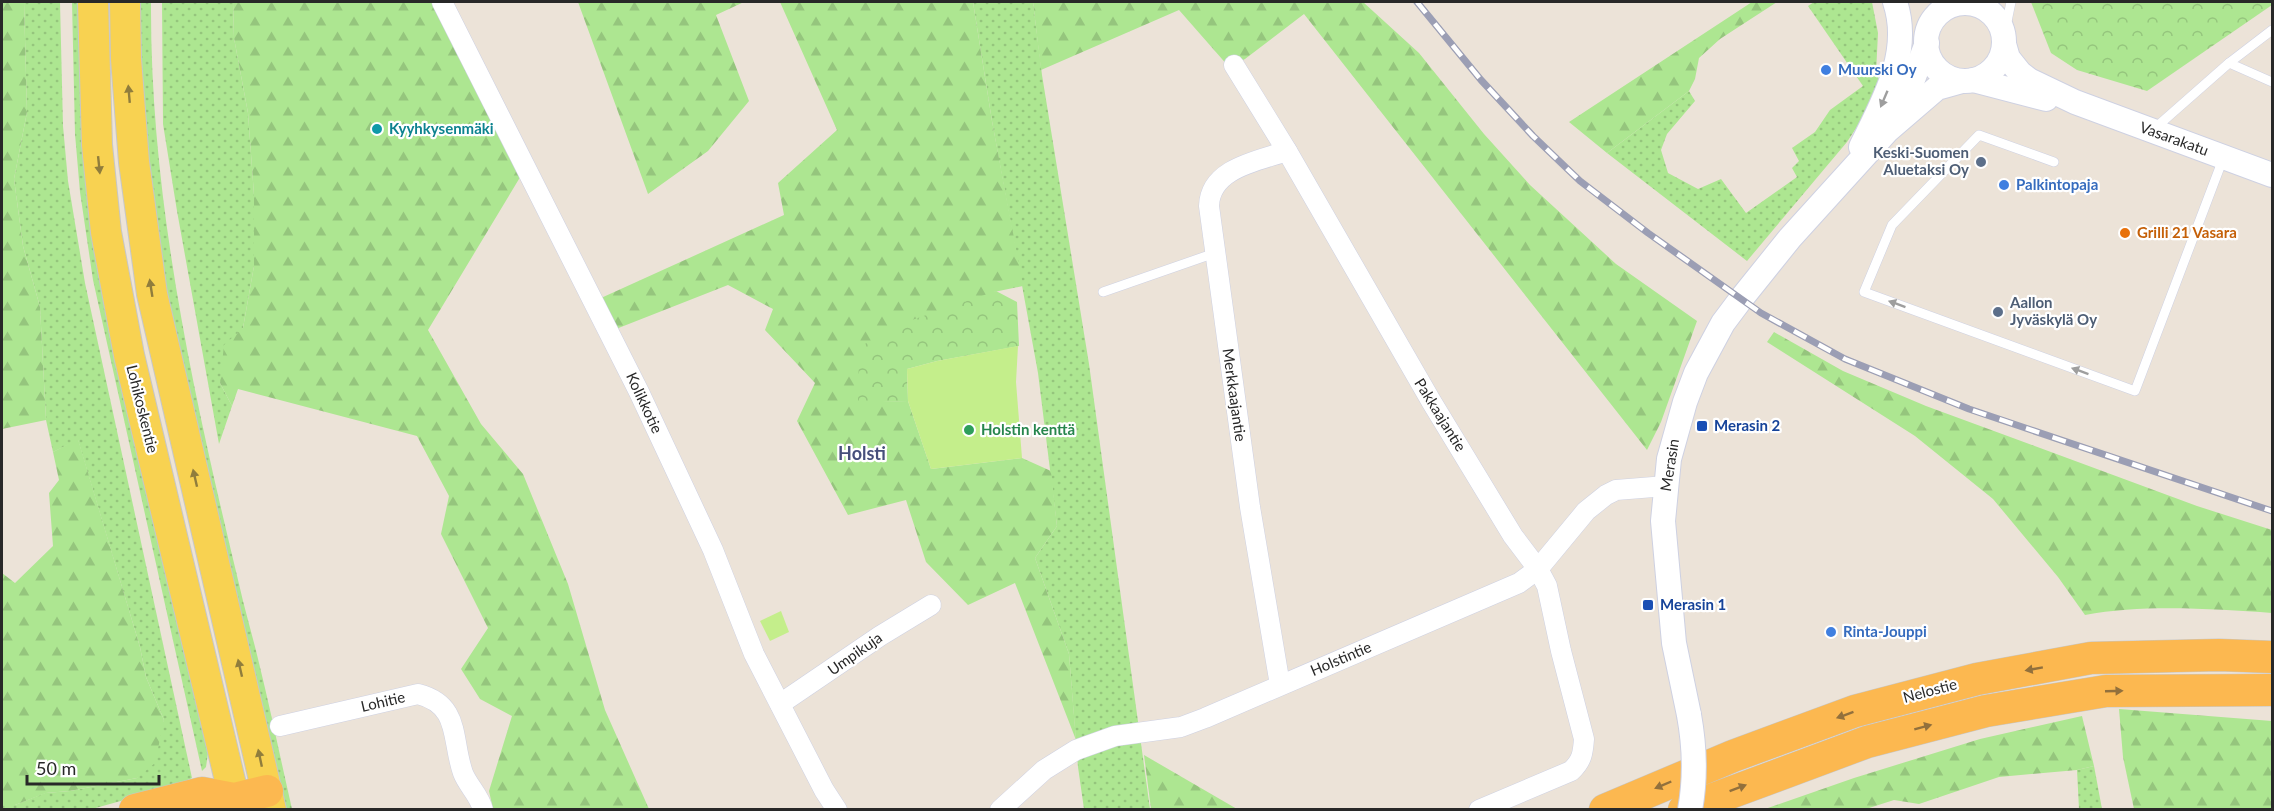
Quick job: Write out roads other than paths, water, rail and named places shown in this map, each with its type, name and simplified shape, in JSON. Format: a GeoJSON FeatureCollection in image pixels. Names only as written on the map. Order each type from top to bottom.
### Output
{"type":"FeatureCollection","features":[{"type":"Feature","properties":{"kind":"highway","name":"Nelostie"},"geometry":{"type":"LineString","coordinates":[[1684,810],[1867,742],[1986,711],[2106,691],[2272,657]]}},
{"type":"Feature","properties":{"kind":"highway","name":"Nelostie"},"geometry":{"type":"LineString","coordinates":[[1605,810],[1733,756],[1855,711],[1977,679],[2091,658],[2200,672],[2272,690]]}},
{"type":"Feature","properties":{"kind":"highway"},"geometry":{"type":"LineString","coordinates":[[135,810],[202,793],[231,806],[269,800]]}},
{"type":"Feature","properties":{"kind":"main road","name":"Lohikoskentie"},"geometry":{"type":"LineString","coordinates":[[93,2],[97,145],[106,232],[129,356],[231,806]]}},
{"type":"Feature","properties":{"kind":"main road"},"geometry":{"type":"LineString","coordinates":[[125,2],[126,59],[133,151],[152,294],[269,800]]}},
{"type":"Feature","properties":{"kind":"street","name":"Kolikkotie"},"geometry":{"type":"LineString","coordinates":[[442,2],[639,392],[713,550],[754,654],[837,810]]}},
{"type":"Feature","properties":{"kind":"street","name":"Merasin"},"geometry":{"type":"LineString","coordinates":[[1848,174],[1896,72],[1900,34],[1895,2]]}},
{"type":"Feature","properties":{"kind":"street"},"geometry":{"type":"LineString","coordinates":[[1905,2],[1927,39]]}},
{"type":"Feature","properties":{"kind":"street"},"geometry":{"type":"LineString","coordinates":[[1969,3],[1990,12],[1997,19],[2004,40],[2003,53],[1995,68],[1988,74],[1967,81],[1953,79],[1937,69],[1928,52],[1927,39],[1935,18],[1941,12],[1956,4],[1969,3]]}},
{"type":"Feature","properties":{"kind":"street","name":"Merasin"},"geometry":{"type":"LineString","coordinates":[[1887,131],[1912,82],[1927,39]]}},
{"type":"Feature","properties":{"kind":"street","name":"Vasarakatu"},"geometry":{"type":"LineString","coordinates":[[2004,40],[2008,58],[2029,80],[2075,102],[2272,175]]}},
{"type":"Feature","properties":{"kind":"street","name":"Pakkaajantie"},"geometry":{"type":"LineString","coordinates":[[1234,65],[1287,151],[1428,396],[1513,536],[1538,569],[1547,586],[1563,661],[1584,739],[1583,753],[1579,763],[1571,771],[1479,810]]}},
{"type":"Feature","properties":{"kind":"street","name":"Merasin"},"geometry":{"type":"LineString","coordinates":[[1690,810],[1695,784],[1695,749],[1674,643],[1663,522],[1669,459],[1684,402],[1696,373],[1719,331],[1785,244],[1887,131],[1937,88],[1967,81]]}},
{"type":"Feature","properties":{"kind":"street","name":"Vasarakatu"},"geometry":{"type":"LineString","coordinates":[[1967,81],[2042,99],[2075,102]]}},
{"type":"Feature","properties":{"kind":"street","name":"Merkkaajantie"},"geometry":{"type":"LineString","coordinates":[[1280,685],[1250,507],[1209,195],[1214,186],[1233,170],[1287,151]]}},
{"type":"Feature","properties":{"kind":"street","name":"Holstintie"},"geometry":{"type":"LineString","coordinates":[[1000,810],[1044,771],[1076,750],[1115,736],[1181,726],[1519,583],[1538,569],[1586,511],[1606,495],[1616,490],[1666,486]]}},
{"type":"Feature","properties":{"kind":"street","name":"Umpikuja"},"geometry":{"type":"LineString","coordinates":[[780,704],[880,636],[931,605]]}},
{"type":"Feature","properties":{"kind":"street","name":"Lohitie"},"geometry":{"type":"LineString","coordinates":[[280,726],[418,694],[431,697],[442,704],[450,715],[464,774],[482,803],[483,810]]}},
{"type":"Feature","properties":{"kind":"lane"},"geometry":{"type":"LineString","coordinates":[[2004,40],[2011,2]]}},
{"type":"Feature","properties":{"kind":"lane"},"geometry":{"type":"LineString","coordinates":[[2152,131],[2229,63],[2272,30]]}},
{"type":"Feature","properties":{"kind":"lane"},"geometry":{"type":"LineString","coordinates":[[2229,63],[2272,82]]}},
{"type":"Feature","properties":{"kind":"lane"},"geometry":{"type":"LineString","coordinates":[[2054,162],[1979,135],[1892,225],[1864,292],[2135,391],[2224,157]]}},
{"type":"Feature","properties":{"kind":"lane"},"geometry":{"type":"LineString","coordinates":[[1103,292],[1215,253]]}},
{"type":"Feature","properties":{"kind":"railway"},"geometry":{"type":"LineString","coordinates":[[1417,2],[1481,80],[1533,136],[1580,181],[1648,233],[1761,313],[1845,359],[1969,409],[2272,511]]}},
{"type":"Feature","properties":{"kind":"place","name":"Muurski Oy"},"geometry":{"type":"Point","coordinates":[1826,70]}},
{"type":"Feature","properties":{"kind":"place","name":"Kyyhkysenmäki"},"geometry":{"type":"Point","coordinates":[377,129]}},
{"type":"Feature","properties":{"kind":"place","name":"Keski-Suomen Aluetaksi Oy"},"geometry":{"type":"Point","coordinates":[1981,162]}},
{"type":"Feature","properties":{"kind":"place","name":"Palkintopaja"},"geometry":{"type":"Point","coordinates":[2004,185]}},
{"type":"Feature","properties":{"kind":"place","name":"Grilli 21 Vasara"},"geometry":{"type":"Point","coordinates":[2125,233]}},
{"type":"Feature","properties":{"kind":"place","name":"Aallon Jyväskylä Oy"},"geometry":{"type":"Point","coordinates":[1998,312]}},
{"type":"Feature","properties":{"kind":"place","name":"Merasin 2"},"geometry":{"type":"Point","coordinates":[1702,426]}},
{"type":"Feature","properties":{"kind":"place","name":"Holstin kenttä"},"geometry":{"type":"Point","coordinates":[969,430]}},
{"type":"Feature","properties":{"kind":"place","name":"Merasin 1"},"geometry":{"type":"Point","coordinates":[1648,605]}},
{"type":"Feature","properties":{"kind":"place","name":"Rinta-Jouppi"},"geometry":{"type":"Point","coordinates":[1831,632]}},
{"type":"Feature","properties":{"kind":"district","name":"Holsti"},"geometry":{"type":"Point","coordinates":[862,454]}}]}
